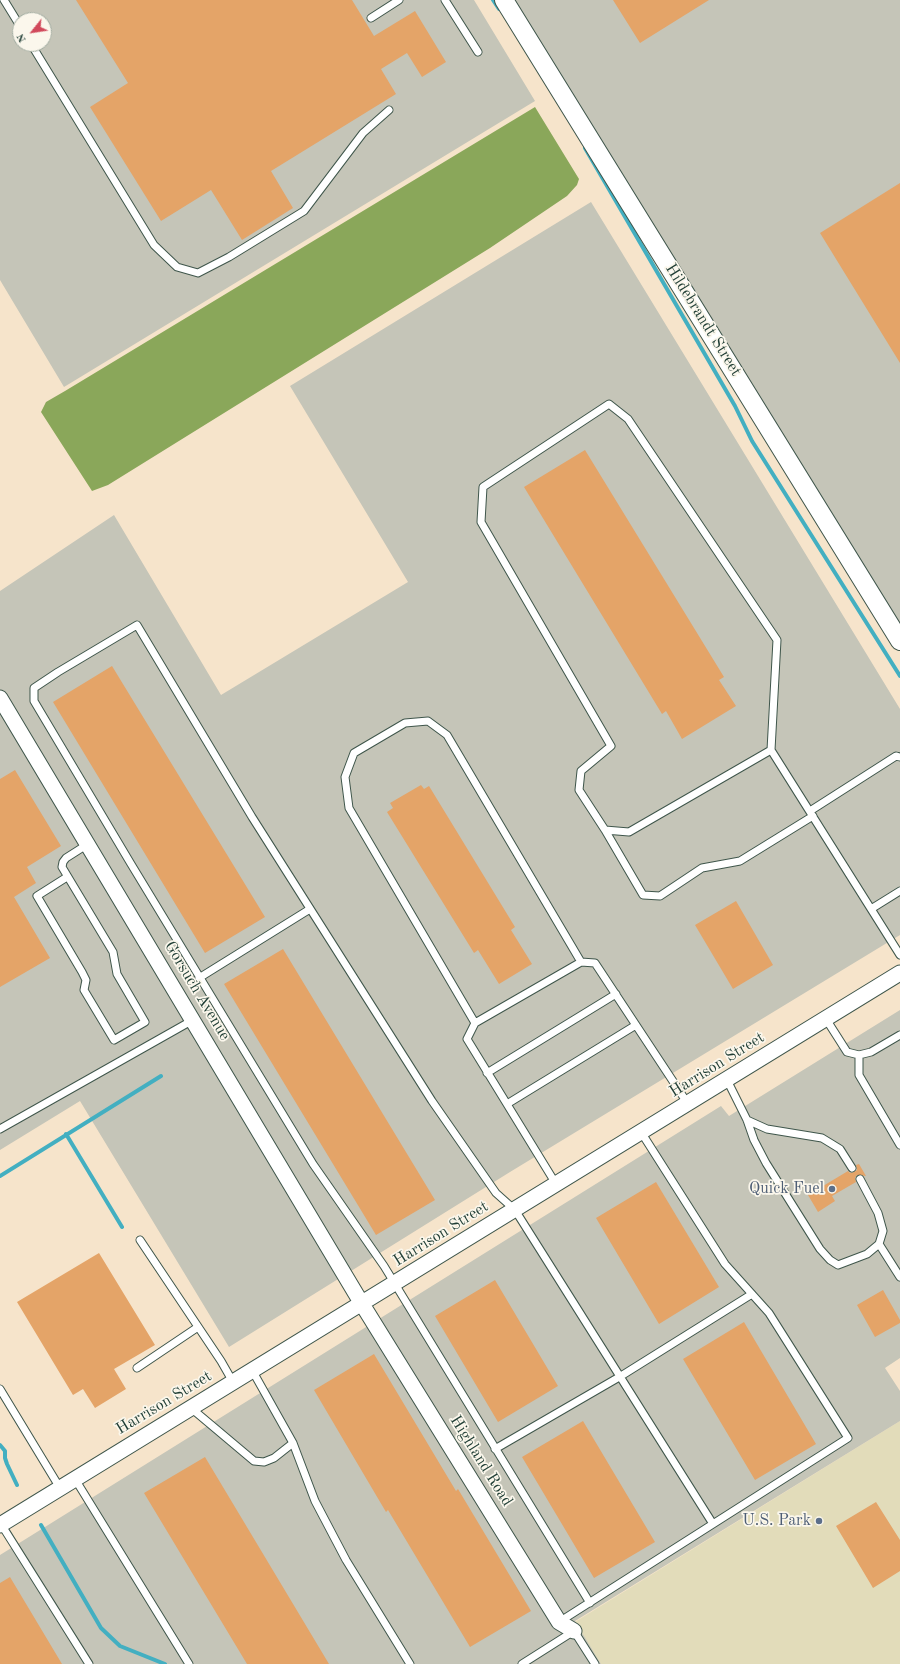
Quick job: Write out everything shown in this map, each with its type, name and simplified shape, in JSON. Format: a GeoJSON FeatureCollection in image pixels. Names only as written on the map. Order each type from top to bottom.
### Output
{"type":"FeatureCollection","features":[{"type":"Feature","properties":{"kind":"street","name":"Hildebrandt Street"},"geometry":{"type":"LineString","coordinates":[[504,0],[900,641]]}},
{"type":"Feature","properties":{"kind":"street","name":"Gorsuch Avenue"},"geometry":{"type":"LineString","coordinates":[[0,698],[362,1304]]}},
{"type":"Feature","properties":{"kind":"street","name":"Harrison Street"},"geometry":{"type":"LineString","coordinates":[[0,1524],[395,1284],[900,973]]}},
{"type":"Feature","properties":{"kind":"street","name":"Highland Road"},"geometry":{"type":"LineString","coordinates":[[362,1304],[559,1622],[574,1631]]}},
{"type":"Feature","properties":{"kind":"lane"},"geometry":{"type":"LineString","coordinates":[[4,0],[12,13]]}},
{"type":"Feature","properties":{"kind":"lane"},"geometry":{"type":"LineString","coordinates":[[371,18],[399,0]]}},
{"type":"Feature","properties":{"kind":"lane"},"geometry":{"type":"LineString","coordinates":[[445,0],[478,52]]}},
{"type":"Feature","properties":{"kind":"lane"},"geometry":{"type":"LineString","coordinates":[[36,52],[154,245],[177,267],[198,273],[229,257],[304,211],[363,133],[389,110]]}},
{"type":"Feature","properties":{"kind":"lane"},"geometry":{"type":"LineString","coordinates":[[900,757],[896,756],[811,813],[740,861],[702,868],[660,896],[643,895],[605,830],[579,790],[581,772],[611,746],[481,522],[483,487],[609,404],[628,419],[777,640],[771,750],[811,813],[900,955]]}},
{"type":"Feature","properties":{"kind":"lane"},"geometry":{"type":"LineString","coordinates":[[590,1603],[395,1284],[313,1164],[34,701],[34,688],[58,672],[137,625],[252,817],[432,1101],[496,1193],[515,1210],[713,1524]]}},
{"type":"Feature","properties":{"kind":"lane"},"geometry":{"type":"LineString","coordinates":[[475,1023],[349,808],[345,777],[354,752],[406,723],[428,721],[447,735],[581,962]]}},
{"type":"Feature","properties":{"kind":"lane"},"geometry":{"type":"LineString","coordinates":[[605,830],[629,832],[771,750]]}},
{"type":"Feature","properties":{"kind":"lane"},"geometry":{"type":"LineString","coordinates":[[67,877],[37,896],[82,972],[86,980],[84,990],[114,1040],[145,1022],[117,974],[113,952],[62,867],[66,858],[88,844]]}},
{"type":"Feature","properties":{"kind":"lane"},"geometry":{"type":"LineString","coordinates":[[871,909],[900,891]]}},
{"type":"Feature","properties":{"kind":"lane"},"geometry":{"type":"LineString","coordinates":[[200,978],[310,909]]}},
{"type":"Feature","properties":{"kind":"lane"},"geometry":{"type":"LineString","coordinates":[[556,1185],[467,1039],[475,1023],[581,962],[596,963],[688,1104]]}},
{"type":"Feature","properties":{"kind":"lane"},"geometry":{"type":"LineString","coordinates":[[488,1073],[616,994]]}},
{"type":"Feature","properties":{"kind":"lane"},"geometry":{"type":"LineString","coordinates":[[826,1019],[847,1052],[859,1055],[871,1052],[900,1036]]}},
{"type":"Feature","properties":{"kind":"lane"},"geometry":{"type":"LineString","coordinates":[[0,1129],[193,1020]]}},
{"type":"Feature","properties":{"kind":"lane"},"geometry":{"type":"LineString","coordinates":[[507,1104],[636,1025]]}},
{"type":"Feature","properties":{"kind":"lane"},"geometry":{"type":"LineString","coordinates":[[859,1055],[859,1075],[900,1145]]}},
{"type":"Feature","properties":{"kind":"lane"},"geometry":{"type":"LineString","coordinates":[[727,1080],[766,1163],[820,1249],[830,1260],[838,1265],[867,1254],[879,1244],[883,1231],[878,1213],[860,1179]]}},
{"type":"Feature","properties":{"kind":"lane"},"geometry":{"type":"LineString","coordinates":[[747,1120],[767,1129],[822,1138],[840,1149],[852,1168]]}},
{"type":"Feature","properties":{"kind":"lane"},"geometry":{"type":"LineString","coordinates":[[559,1622],[848,1438],[769,1313],[725,1264],[641,1132]]}},
{"type":"Feature","properties":{"kind":"lane"},"geometry":{"type":"LineString","coordinates":[[140,1240],[233,1382]]}},
{"type":"Feature","properties":{"kind":"lane"},"geometry":{"type":"LineString","coordinates":[[879,1244],[900,1277]]}},
{"type":"Feature","properties":{"kind":"lane"},"geometry":{"type":"LineString","coordinates":[[495,1449],[621,1376],[752,1294]]}},
{"type":"Feature","properties":{"kind":"lane"},"geometry":{"type":"LineString","coordinates":[[137,1368],[198,1328]]}},
{"type":"Feature","properties":{"kind":"lane"},"geometry":{"type":"LineString","coordinates":[[252,1370],[293,1443],[315,1501],[342,1553],[410,1664]]}},
{"type":"Feature","properties":{"kind":"lane"},"geometry":{"type":"LineString","coordinates":[[0,1389],[60,1488]]}},
{"type":"Feature","properties":{"kind":"lane"},"geometry":{"type":"LineString","coordinates":[[191,1408],[254,1461],[264,1462],[274,1458],[293,1443]]}},
{"type":"Feature","properties":{"kind":"lane"},"geometry":{"type":"LineString","coordinates":[[75,1478],[189,1664]]}},
{"type":"Feature","properties":{"kind":"lane"},"geometry":{"type":"LineString","coordinates":[[0,1524],[89,1664]]}},
{"type":"Feature","properties":{"kind":"lane"},"geometry":{"type":"LineString","coordinates":[[522,1664],[574,1631],[595,1664]]}},
{"type":"Feature","properties":{"kind":"shaded area"},"geometry":{"type":"Polygon","coordinates":[[[0,0],[474,0],[535,101],[64,387],[0,280],[0,0]]]}},
{"type":"Feature","properties":{"kind":"shaded area"},"geometry":{"type":"Polygon","coordinates":[[[513,0],[900,0],[900,629],[513,0]]]}},
{"type":"Feature","properties":{"kind":"shaded area"},"geometry":{"type":"Polygon","coordinates":[[[591,202],[900,709],[900,935],[510,1172],[229,1347],[80,1101],[0,1150],[0,591],[114,515],[221,695],[408,582],[290,386],[591,202]]]}},
{"type":"Feature","properties":{"kind":"shaded area"},"geometry":{"type":"Polygon","coordinates":[[[900,1010],[900,1358],[885,1368],[900,1391],[900,1421],[575,1621],[601,1664],[0,1664],[0,1555],[721,1106],[729,1116],[900,1010]]]}},
{"type":"Feature","properties":{"kind":"shaded area","name":"U.S. Park"},"geometry":{"type":"Polygon","coordinates":[[[900,1421],[900,1664],[601,1664],[575,1622],[900,1421]]]}},
{"type":"Feature","properties":{"kind":"green space"},"geometry":{"type":"Polygon","coordinates":[[[535,107],[579,179],[577,185],[567,196],[490,248],[108,485],[92,491],[41,412],[46,402],[535,107]]]}},
{"type":"Feature","properties":{"kind":"building"},"geometry":{"type":"Polygon","coordinates":[[[76,0],[352,0],[374,36],[415,11],[446,62],[422,77],[407,53],[381,69],[396,94],[271,171],[293,208],[242,240],[211,190],[161,221],[90,107],[128,83],[76,0]]]}},
{"type":"Feature","properties":{"kind":"building"},"geometry":{"type":"Polygon","coordinates":[[[613,0],[709,0],[640,43],[613,0]]]}},
{"type":"Feature","properties":{"kind":"building"},"geometry":{"type":"Polygon","coordinates":[[[900,183],[900,363],[820,233],[900,183]]]}},
{"type":"Feature","properties":{"kind":"building"},"geometry":{"type":"Polygon","coordinates":[[[585,450],[724,677],[719,680],[736,706],[682,739],[666,711],[662,714],[524,487],[585,450]]]}},
{"type":"Feature","properties":{"kind":"building"},"geometry":{"type":"Polygon","coordinates":[[[112,666],[265,917],[205,953],[53,702],[112,666]]]}},
{"type":"Feature","properties":{"kind":"building"},"geometry":{"type":"Polygon","coordinates":[[[15,770],[61,846],[27,867],[36,883],[14,897],[50,958],[0,987],[0,779],[15,770]]]}},
{"type":"Feature","properties":{"kind":"building"},"geometry":{"type":"Polygon","coordinates":[[[421,785],[424,789],[429,786],[515,927],[511,930],[532,964],[499,984],[478,950],[474,953],[387,812],[393,808],[390,803],[421,785]]]}},
{"type":"Feature","properties":{"kind":"building"},"geometry":{"type":"Polygon","coordinates":[[[736,901],[773,965],[733,989],[695,925],[736,901]]]}},
{"type":"Feature","properties":{"kind":"building"},"geometry":{"type":"Polygon","coordinates":[[[283,949],[435,1200],[376,1235],[224,984],[283,949]]]}},
{"type":"Feature","properties":{"kind":"building"},"geometry":{"type":"Polygon","coordinates":[[[859,1164],[866,1176],[857,1175],[855,1178],[856,1182],[832,1196],[835,1201],[818,1212],[808,1195],[848,1171],[850,1173],[854,1172],[857,1170],[856,1165],[859,1164]]]}},
{"type":"Feature","properties":{"kind":"building"},"geometry":{"type":"Polygon","coordinates":[[[656,1182],[719,1287],[659,1324],[596,1218],[656,1182]]]}},
{"type":"Feature","properties":{"kind":"building"},"geometry":{"type":"Polygon","coordinates":[[[99,1253],[155,1345],[114,1369],[126,1389],[95,1408],[83,1389],[73,1395],[17,1302],[99,1253]]]}},
{"type":"Feature","properties":{"kind":"building"},"geometry":{"type":"Polygon","coordinates":[[[495,1280],[558,1386],[498,1422],[435,1316],[495,1280]]]}},
{"type":"Feature","properties":{"kind":"building"},"geometry":{"type":"Polygon","coordinates":[[[883,1290],[900,1320],[900,1323],[875,1337],[857,1305],[883,1290]]]}},
{"type":"Feature","properties":{"kind":"building"},"geometry":{"type":"Polygon","coordinates":[[[744,1322],[816,1444],[755,1480],[683,1359],[744,1322]]]}},
{"type":"Feature","properties":{"kind":"building"},"geometry":{"type":"Polygon","coordinates":[[[374,1354],[456,1491],[458,1489],[531,1611],[470,1647],[388,1510],[386,1512],[314,1390],[374,1354]]]}},
{"type":"Feature","properties":{"kind":"building"},"geometry":{"type":"Polygon","coordinates":[[[583,1421],[655,1542],[594,1578],[522,1457],[583,1421]]]}},
{"type":"Feature","properties":{"kind":"building"},"geometry":{"type":"Polygon","coordinates":[[[205,1457],[329,1664],[247,1664],[144,1493],[205,1457]]]}},
{"type":"Feature","properties":{"kind":"building"},"geometry":{"type":"Polygon","coordinates":[[[876,1502],[900,1540],[900,1571],[873,1588],[836,1526],[876,1502]]]}},
{"type":"Feature","properties":{"kind":"building"},"geometry":{"type":"Polygon","coordinates":[[[10,1577],[62,1664],[0,1664],[0,1583],[10,1577]]]}},
{"type":"Feature","properties":{"kind":"waterway"},"geometry":{"type":"LineString","coordinates":[[493,0],[499,9]]}},
{"type":"Feature","properties":{"kind":"waterway"},"geometry":{"type":"LineString","coordinates":[[585,148],[735,406],[752,441],[900,676]]}},
{"type":"Feature","properties":{"kind":"waterway"},"geometry":{"type":"LineString","coordinates":[[0,1176],[161,1076]]}},
{"type":"Feature","properties":{"kind":"waterway"},"geometry":{"type":"LineString","coordinates":[[66,1134],[122,1227]]}},
{"type":"Feature","properties":{"kind":"waterway"},"geometry":{"type":"LineString","coordinates":[[0,1445],[5,1451],[7,1464],[17,1485]]}},
{"type":"Feature","properties":{"kind":"waterway"},"geometry":{"type":"LineString","coordinates":[[41,1525],[101,1628],[120,1646],[165,1664]]}},
{"type":"Feature","properties":{"kind":"place","name":"Quick Fuel"},"geometry":{"type":"Point","coordinates":[832,1189]}},
{"type":"Feature","properties":{"kind":"place","name":"U.S. Park"},"geometry":{"type":"Point","coordinates":[819,1521]}}]}
